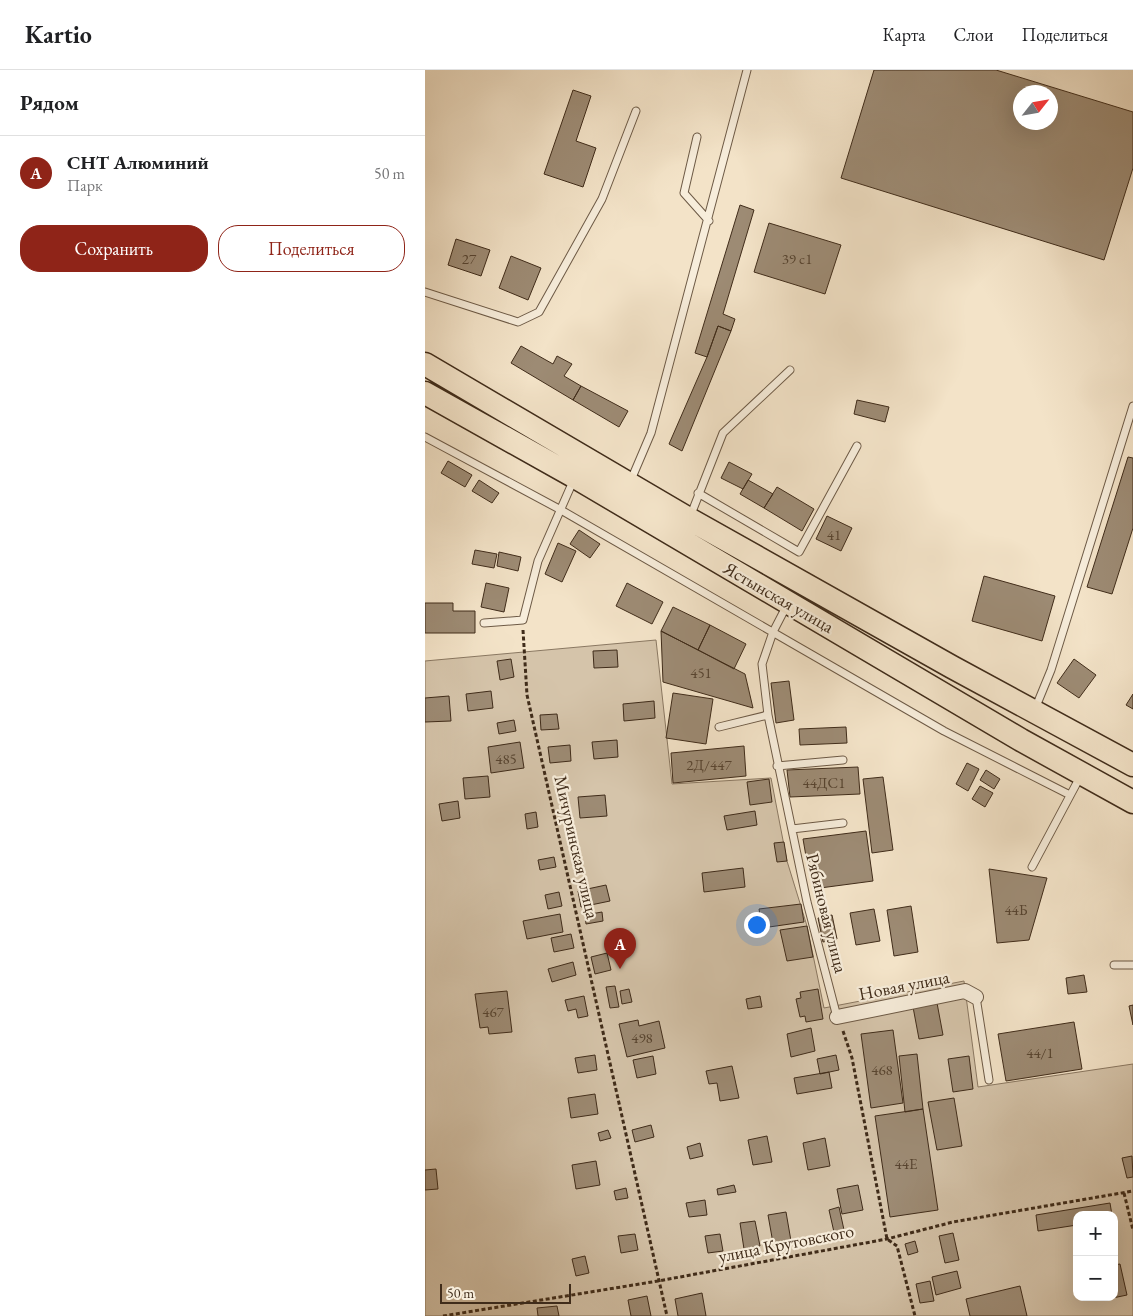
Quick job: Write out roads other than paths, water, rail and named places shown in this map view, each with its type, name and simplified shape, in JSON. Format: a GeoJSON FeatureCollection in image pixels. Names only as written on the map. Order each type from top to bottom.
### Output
{"type":"FeatureCollection","features":[{"type":"Feature","properties":{"kind":"main road","name":"Ястынская улица"},"geometry":{"type":"LineString","coordinates":[[425,364],[689,519],[952,667],[1133,765]]}},
{"type":"Feature","properties":{"kind":"main road","name":"Ястынская улица"},"geometry":{"type":"LineString","coordinates":[[425,392],[575,477],[1021,740],[1083,772],[1133,802]]}},
{"type":"Feature","properties":{"kind":"street","name":"Новая улица"},"geometry":{"type":"LineString","coordinates":[[837,1017],[965,992],[976,997]]}},
{"type":"Feature","properties":{"kind":"lane"},"geometry":{"type":"LineString","coordinates":[[629,484],[651,433],[709,222],[747,70]]}},
{"type":"Feature","properties":{"kind":"lane"},"geometry":{"type":"LineString","coordinates":[[425,292],[517,322],[539,312],[601,199],[636,111]]}},
{"type":"Feature","properties":{"kind":"lane"},"geometry":{"type":"LineString","coordinates":[[697,138],[684,193],[709,222]]}},
{"type":"Feature","properties":{"kind":"lane"},"geometry":{"type":"LineString","coordinates":[[689,519],[723,433],[790,370]]}},
{"type":"Feature","properties":{"kind":"lane"},"geometry":{"type":"LineString","coordinates":[[1034,710],[1051,670],[1129,425],[1133,406]]}},
{"type":"Feature","properties":{"kind":"lane"},"geometry":{"type":"LineString","coordinates":[[425,437],[561,510],[944,731],[1070,795]]}},
{"type":"Feature","properties":{"kind":"lane"},"geometry":{"type":"LineString","coordinates":[[698,493],[799,552],[857,446]]}},
{"type":"Feature","properties":{"kind":"lane"},"geometry":{"type":"LineString","coordinates":[[484,623],[523,620],[538,561],[575,477]]}},
{"type":"Feature","properties":{"kind":"lane","name":"Рябиновая улица"},"geometry":{"type":"LineString","coordinates":[[788,602],[773,632],[762,664],[768,715],[777,766],[807,902],[837,1017]]}},
{"type":"Feature","properties":{"kind":"lane"},"geometry":{"type":"LineString","coordinates":[[719,727],[768,715]]}},
{"type":"Feature","properties":{"kind":"lane"},"geometry":{"type":"LineString","coordinates":[[777,766],[843,760]]}},
{"type":"Feature","properties":{"kind":"lane"},"geometry":{"type":"LineString","coordinates":[[1031,867],[1083,772]]}},
{"type":"Feature","properties":{"kind":"lane"},"geometry":{"type":"LineString","coordinates":[[792,830],[843,823]]}},
{"type":"Feature","properties":{"kind":"lane"},"geometry":{"type":"LineString","coordinates":[[1114,965],[1133,966]]}},
{"type":"Feature","properties":{"kind":"lane"},"geometry":{"type":"LineString","coordinates":[[976,997],[989,1080]]}},
{"type":"Feature","properties":{"kind":"place","name":"СНТ Алюминий"},"geometry":{"type":"Point","coordinates":[620,969]}}]}
